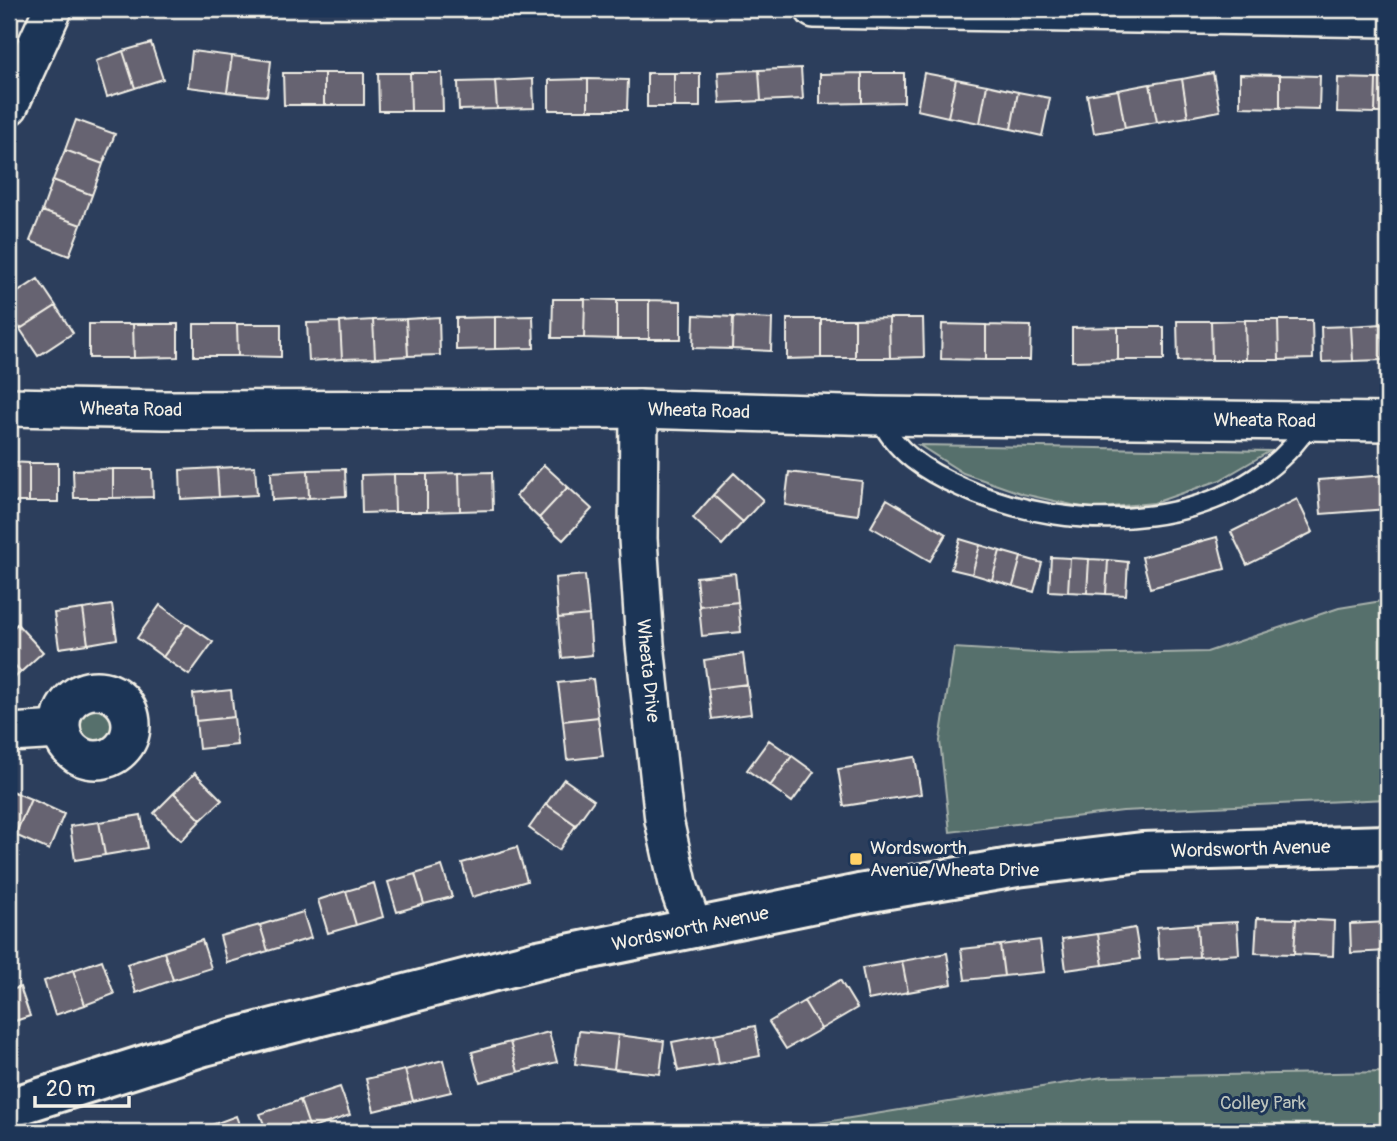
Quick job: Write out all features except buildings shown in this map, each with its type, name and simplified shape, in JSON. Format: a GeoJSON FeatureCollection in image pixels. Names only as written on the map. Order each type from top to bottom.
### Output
{"type":"FeatureCollection","features":[{"type":"Feature","properties":{"kind":"street"},"geometry":{"type":"LineString","coordinates":[[9,106],[53,9]]}},
{"type":"Feature","properties":{"kind":"street"},"geometry":{"type":"LineString","coordinates":[[814,9],[1388,18]]}},
{"type":"Feature","properties":{"kind":"street","name":"Wheata Road"},"geometry":{"type":"LineString","coordinates":[[9,407],[165,410],[639,409],[879,416],[1388,422]]}},
{"type":"Feature","properties":{"kind":"street","name":"Wheata Drive"},"geometry":{"type":"LineString","coordinates":[[639,409],[638,539],[645,644],[664,820],[679,888],[693,928]]}},
{"type":"Feature","properties":{"kind":"street"},"geometry":{"type":"LineString","coordinates":[[9,733],[60,730]]}},
{"type":"Feature","properties":{"kind":"street","name":"Wordsworth Avenue"},"geometry":{"type":"LineString","coordinates":[[9,1108],[204,1046],[538,960],[693,928],[1017,867],[1142,852],[1388,845]]}},
{"type":"Feature","properties":{"kind":"lane"},"geometry":{"type":"LineString","coordinates":[[879,416],[886,432],[898,448],[934,475],[983,497],[1050,517],[1112,521],[1171,512],[1231,492],[1276,464],[1295,447],[1312,420]]}},
{"type":"Feature","properties":{"kind":"green space"},"geometry":{"type":"Polygon","coordinates":[[[919,445],[1270,451],[1220,480],[1154,503],[1090,509],[1023,494],[963,473],[919,445]]]}},
{"type":"Feature","properties":{"kind":"green space"},"geometry":{"type":"Polygon","coordinates":[[[1388,600],[1388,799],[1123,811],[950,832],[940,741],[954,648],[1071,655],[1207,652],[1339,608],[1388,600]]]}},
{"type":"Feature","properties":{"kind":"green space"},"geometry":{"type":"Polygon","coordinates":[[[95,704],[112,711],[119,728],[112,745],[95,752],[78,745],[71,728],[78,711],[95,704]]]}},
{"type":"Feature","properties":{"kind":"green space","name":"Colley Park"},"geometry":{"type":"Polygon","coordinates":[[[1388,1072],[1388,1132],[764,1132],[1103,1077],[1388,1072]]]}},
{"type":"Feature","properties":{"kind":"place","name":"Wordsworth Avenue/Wheata Drive"},"geometry":{"type":"Point","coordinates":[856,859]}}]}
